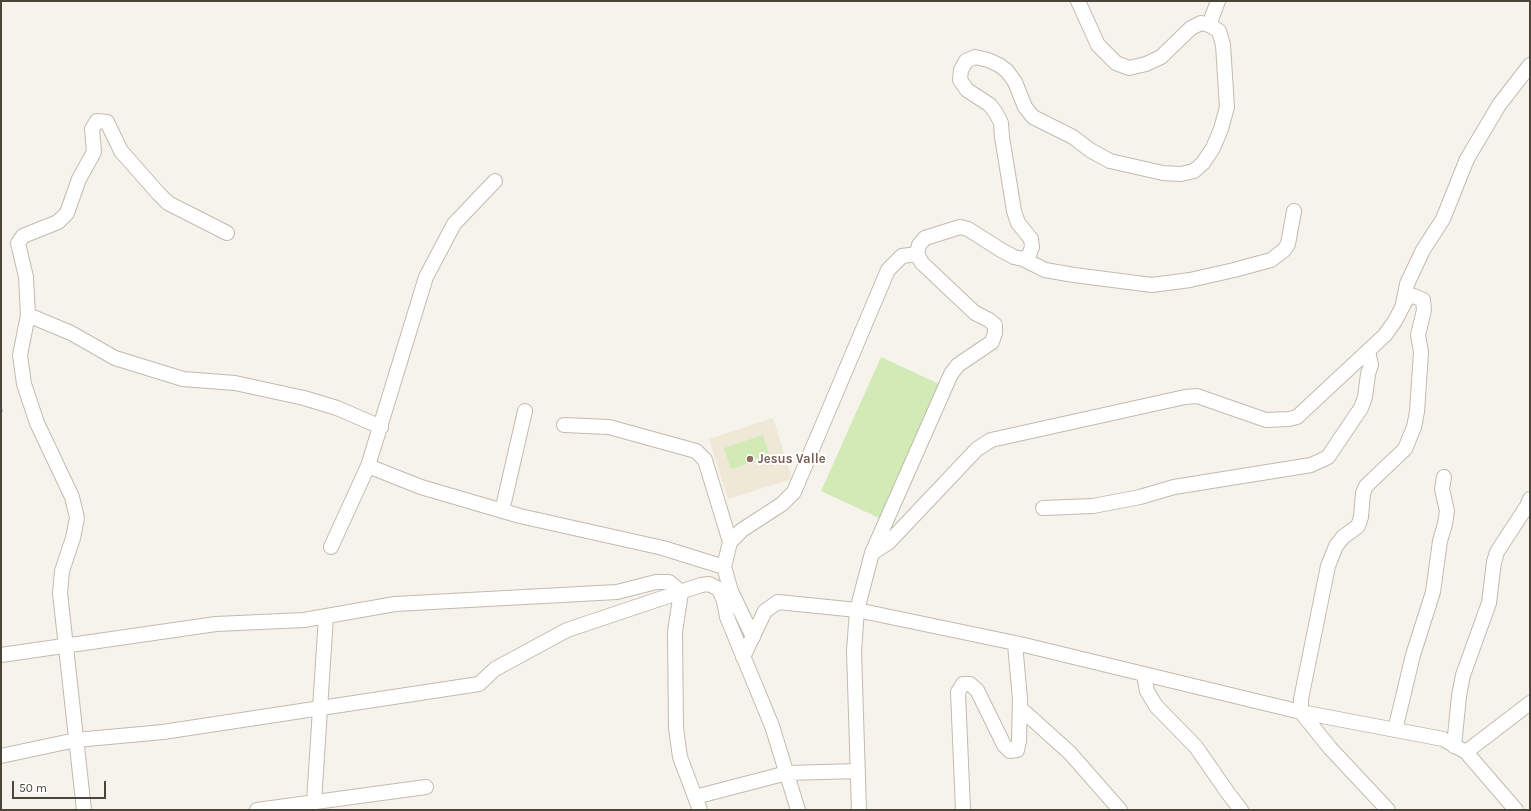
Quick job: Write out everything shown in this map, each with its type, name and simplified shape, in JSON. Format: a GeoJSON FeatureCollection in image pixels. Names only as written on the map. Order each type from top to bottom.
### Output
{"type":"FeatureCollection","features":[{"type":"Feature","properties":{"kind":"street"},"geometry":{"type":"LineString","coordinates":[[1023,259],[1030,255],[1032,247],[1031,239],[1018,223],[1014,211],[1001,123],[990,105],[967,90],[960,80],[961,70],[966,61],[975,57],[988,60],[999,65],[1007,71],[1015,82],[1025,108],[1032,117],[1073,137],[1090,150],[1110,161],[1163,173],[1181,174],[1194,171],[1203,163],[1213,148],[1221,129],[1227,107],[1223,45],[1219,31],[1209,25],[1200,23],[1191,28],[1160,57],[1146,64],[1128,68],[1116,63],[1098,45],[1078,1]]}},
{"type":"Feature","properties":{"kind":"street"},"geometry":{"type":"LineString","coordinates":[[1209,25],[1218,1]]}},
{"type":"Feature","properties":{"kind":"street"},"geometry":{"type":"LineString","coordinates":[[1403,304],[1407,284],[1423,250],[1443,219],[1467,159],[1499,105],[1530,65]]}},
{"type":"Feature","properties":{"kind":"street"},"geometry":{"type":"LineString","coordinates":[[84,810],[60,593],[62,571],[73,538],[77,518],[72,497],[37,423],[24,384],[20,355],[28,315],[26,277],[18,243],[22,236],[58,222],[67,213],[79,179],[94,152],[92,129],[97,122],[107,122],[121,151],[158,193],[168,202],[227,234]]}},
{"type":"Feature","properties":{"kind":"street"},"geometry":{"type":"LineString","coordinates":[[331,547],[368,466],[426,277],[454,224],[494,181]]}},
{"type":"Feature","properties":{"kind":"street"},"geometry":{"type":"LineString","coordinates":[[859,810],[854,651],[857,610],[872,553],[951,374],[958,365],[992,342],[995,333],[995,325],[989,320],[975,313],[922,263],[917,254],[919,245],[925,238],[960,227],[968,229],[1001,250],[1045,270],[1152,285],[1190,280],[1271,260],[1284,250],[1288,244],[1294,211]]}},
{"type":"Feature","properties":{"kind":"street"},"geometry":{"type":"LineString","coordinates":[[730,542],[742,530],[782,504],[794,492],[888,270],[902,256],[917,254]]}},
{"type":"Feature","properties":{"kind":"street"},"geometry":{"type":"LineString","coordinates":[[872,553],[889,542],[977,449],[991,440],[1197,396],[1266,420],[1289,419],[1297,416],[1385,335],[1395,322],[1407,298],[1414,296],[1422,300],[1424,310],[1418,335],[1421,352],[1417,412],[1414,427],[1405,449],[1366,486],[1363,493],[1361,517],[1358,526],[1343,537],[1333,553],[1328,566],[1301,699],[1301,712],[1330,748],[1388,810]]}},
{"type":"Feature","properties":{"kind":"street"},"geometry":{"type":"LineString","coordinates":[[28,315],[71,333],[115,358],[183,379],[235,383],[304,398],[337,408],[381,427]]}},
{"type":"Feature","properties":{"kind":"street"},"geometry":{"type":"LineString","coordinates":[[1043,508],[1093,506],[1140,497],[1174,487],[1311,465],[1322,460],[1328,457],[1361,408],[1365,398],[1368,374],[1371,365],[1368,351]]}},
{"type":"Feature","properties":{"kind":"street"},"geometry":{"type":"LineString","coordinates":[[502,510],[525,411]]}},
{"type":"Feature","properties":{"kind":"street"},"geometry":{"type":"LineString","coordinates":[[564,425],[609,427],[696,451],[705,460],[730,542],[724,567],[731,591],[753,637]]}},
{"type":"Feature","properties":{"kind":"street"},"geometry":{"type":"LineString","coordinates":[[368,466],[421,486],[520,516],[663,548],[724,567]]}},
{"type":"Feature","properties":{"kind":"street"},"geometry":{"type":"LineString","coordinates":[[1395,730],[1413,655],[1433,592],[1440,541],[1447,511],[1442,489],[1444,477]]}},
{"type":"Feature","properties":{"kind":"street"},"geometry":{"type":"LineString","coordinates":[[1460,749],[1459,696],[1463,675],[1489,603],[1494,562],[1498,552],[1530,499]]}},
{"type":"Feature","properties":{"kind":"street"},"geometry":{"type":"LineString","coordinates":[[1,656],[216,624],[304,620],[395,604],[617,592],[656,582],[669,582],[680,592]]}},
{"type":"Feature","properties":{"kind":"street"},"geometry":{"type":"LineString","coordinates":[[1,756],[76,740],[163,732],[479,684],[495,669],[567,630],[701,585],[710,584],[719,589],[724,601],[727,617],[772,726],[798,810]]}},
{"type":"Feature","properties":{"kind":"street"},"geometry":{"type":"LineString","coordinates":[[680,592],[675,632],[676,728],[680,758],[700,810]]}},
{"type":"Feature","properties":{"kind":"street"},"geometry":{"type":"LineString","coordinates":[[743,657],[765,611],[778,602],[857,610],[1015,644],[1301,712],[1443,739],[1460,749],[1516,810]]}},
{"type":"Feature","properties":{"kind":"street"},"geometry":{"type":"LineString","coordinates":[[314,802],[326,616]]}},
{"type":"Feature","properties":{"kind":"street"},"geometry":{"type":"LineString","coordinates":[[963,810],[958,692],[964,684],[970,684],[977,690],[1004,745],[1010,751],[1017,750],[1019,741],[1020,708],[1015,644]]}},
{"type":"Feature","properties":{"kind":"street"},"geometry":{"type":"LineString","coordinates":[[1144,674],[1146,691],[1156,706],[1196,747],[1241,810]]}},
{"type":"Feature","properties":{"kind":"street"},"geometry":{"type":"LineString","coordinates":[[1460,749],[1530,703]]}},
{"type":"Feature","properties":{"kind":"street"},"geometry":{"type":"LineString","coordinates":[[1020,708],[1070,753],[1120,810]]}},
{"type":"Feature","properties":{"kind":"street"},"geometry":{"type":"LineString","coordinates":[[695,797],[787,773],[858,771]]}},
{"type":"Feature","properties":{"kind":"street"},"geometry":{"type":"LineString","coordinates":[[257,810],[426,787]]}},
{"type":"Feature","properties":{"kind":"shaded area","name":"Jesus Valle"},"geometry":{"type":"Polygon","coordinates":[[[773,418],[792,479],[728,499],[709,439],[773,418]]]}},
{"type":"Feature","properties":{"kind":"green space"},"geometry":{"type":"Polygon","coordinates":[[[881,357],[952,390],[892,524],[821,491],[881,357]]]}},
{"type":"Feature","properties":{"kind":"green space"},"geometry":{"type":"Polygon","coordinates":[[[763,435],[770,457],[731,469],[724,448],[763,435]]]}},
{"type":"Feature","properties":{"kind":"place","name":"Jesus Valle"},"geometry":{"type":"Point","coordinates":[750,459]}}]}
